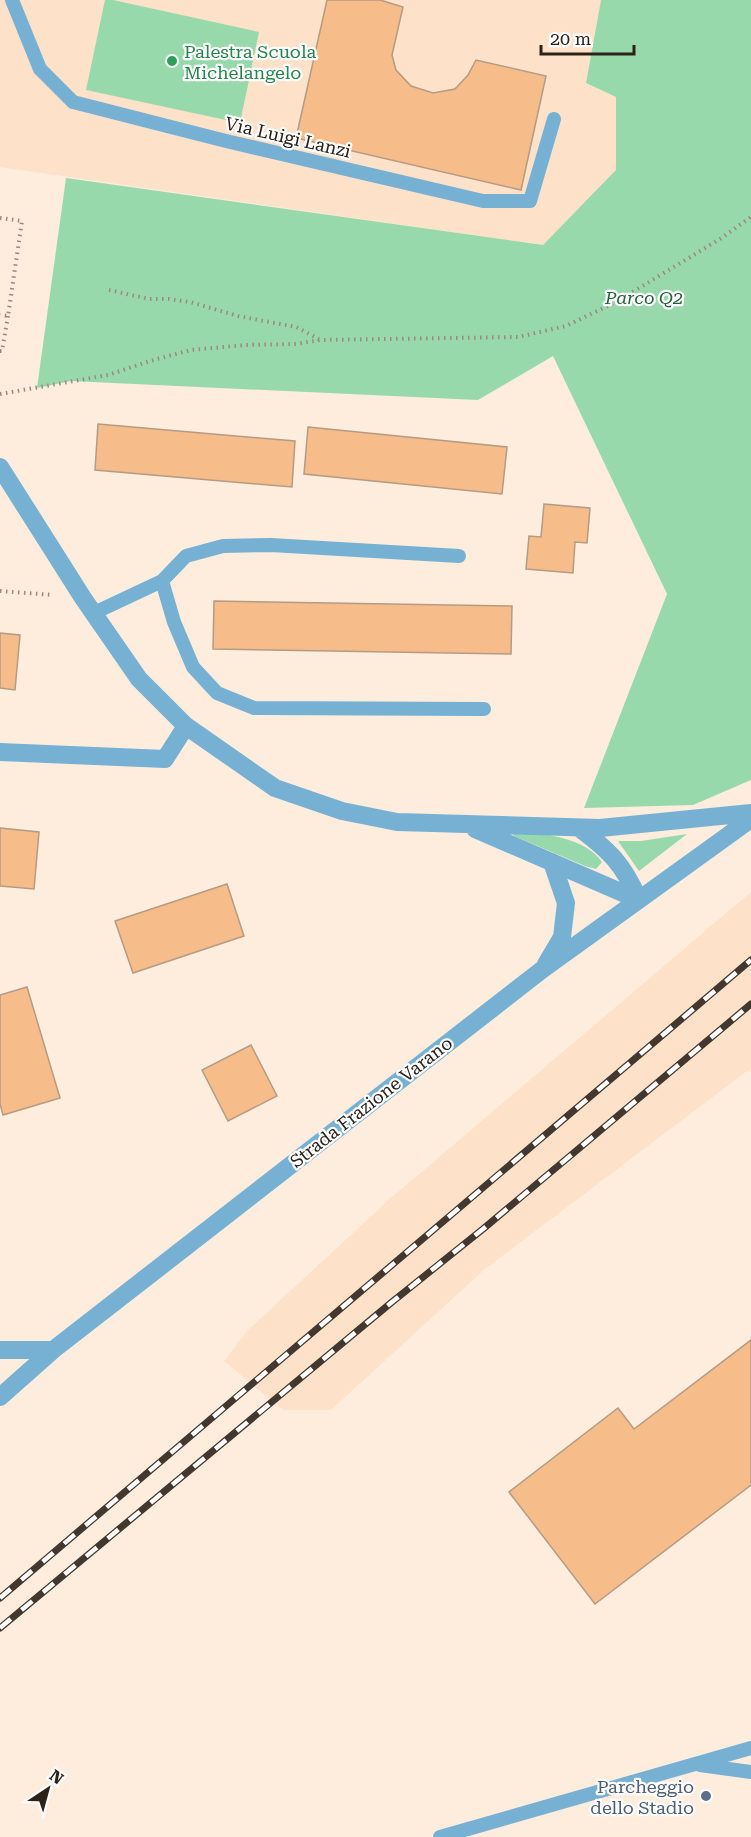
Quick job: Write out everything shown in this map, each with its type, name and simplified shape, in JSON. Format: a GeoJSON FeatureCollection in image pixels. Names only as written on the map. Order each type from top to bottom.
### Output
{"type":"FeatureCollection","features":[{"type":"Feature","properties":{"kind":"street"},"geometry":{"type":"LineString","coordinates":[[0,467],[83,598],[139,680],[186,726],[275,788],[342,811],[397,822],[600,828],[751,813]]}},
{"type":"Feature","properties":{"kind":"street"},"geometry":{"type":"LineString","coordinates":[[0,752],[165,759],[186,726]]}},
{"type":"Feature","properties":{"kind":"street","name":"Strada Frazione Varano"},"geometry":{"type":"LineString","coordinates":[[0,1396],[53,1350],[543,969],[751,819]]}},
{"type":"Feature","properties":{"kind":"street"},"geometry":{"type":"LineString","coordinates":[[466,825],[639,900]]}},
{"type":"Feature","properties":{"kind":"street"},"geometry":{"type":"LineString","coordinates":[[579,828],[598,842],[619,863],[639,900]]}},
{"type":"Feature","properties":{"kind":"street"},"geometry":{"type":"LineString","coordinates":[[543,969],[562,937],[566,903],[552,862]]}},
{"type":"Feature","properties":{"kind":"street"},"geometry":{"type":"LineString","coordinates":[[0,1350],[53,1350]]}},
{"type":"Feature","properties":{"kind":"lane","name":"Via Luigi Lanzi"},"geometry":{"type":"LineString","coordinates":[[12,0],[40,69],[73,102],[226,141],[483,201],[530,201],[554,119]]}},
{"type":"Feature","properties":{"kind":"lane"},"geometry":{"type":"LineString","coordinates":[[94,613],[162,581],[186,556],[223,546],[272,545],[459,556]]}},
{"type":"Feature","properties":{"kind":"lane"},"geometry":{"type":"LineString","coordinates":[[162,581],[174,622],[193,667],[217,693],[254,708],[484,709]]}},
{"type":"Feature","properties":{"kind":"lane"},"geometry":{"type":"LineString","coordinates":[[440,1837],[751,1748]]}},
{"type":"Feature","properties":{"kind":"lane"},"geometry":{"type":"LineString","coordinates":[[695,1765],[751,1772]]}},
{"type":"Feature","properties":{"kind":"path"},"geometry":{"type":"LineString","coordinates":[[0,394],[108,375],[191,350],[245,345],[296,344],[320,340],[518,337],[566,326],[616,302],[720,239],[751,217]]}},
{"type":"Feature","properties":{"kind":"path"},"geometry":{"type":"LineString","coordinates":[[0,218],[22,221],[8,316],[2,351],[0,351]]}},
{"type":"Feature","properties":{"kind":"path"},"geometry":{"type":"LineString","coordinates":[[109,290],[149,300],[169,298],[238,316],[267,320],[296,327],[320,340]]}},
{"type":"Feature","properties":{"kind":"path"},"geometry":{"type":"LineString","coordinates":[[0,315],[8,316]]}},
{"type":"Feature","properties":{"kind":"path"},"geometry":{"type":"LineString","coordinates":[[0,591],[83,598]]}},
{"type":"Feature","properties":{"kind":"shaded area"},"geometry":{"type":"Polygon","coordinates":[[[0,0],[601,0],[586,83],[616,97],[616,171],[543,245],[0,167],[0,0]]]}},
{"type":"Feature","properties":{"kind":"shaded area"},"geometry":{"type":"Polygon","coordinates":[[[751,892],[751,1068],[486,1268],[331,1410],[283,1410],[224,1361],[247,1331],[391,1198],[751,892]]]}},
{"type":"Feature","properties":{"kind":"green space","name":"Palestra Scuola Michelangelo"},"geometry":{"type":"Polygon","coordinates":[[[105,0],[259,32],[240,123],[86,90],[105,0]]]}},
{"type":"Feature","properties":{"kind":"green space","name":"Parco Q2"},"geometry":{"type":"Polygon","coordinates":[[[601,0],[751,0],[751,780],[693,805],[584,808],[667,594],[553,356],[478,400],[71,381],[37,388],[66,178],[543,245],[616,170],[616,97],[586,83],[601,0]]]}},
{"type":"Feature","properties":{"kind":"green space"},"geometry":{"type":"Polygon","coordinates":[[[518,830],[575,842],[586,847],[602,862],[596,869],[585,866],[514,836],[512,832],[518,830]]]}},
{"type":"Feature","properties":{"kind":"green space"},"geometry":{"type":"Polygon","coordinates":[[[687,834],[639,871],[618,841],[641,841],[687,834]]]}},
{"type":"Feature","properties":{"kind":"building"},"geometry":{"type":"Polygon","coordinates":[[[327,0],[380,0],[403,7],[392,55],[396,70],[411,86],[433,93],[455,89],[468,75],[476,60],[546,76],[521,190],[296,138],[327,0]]]}},
{"type":"Feature","properties":{"kind":"building"},"geometry":{"type":"Polygon","coordinates":[[[98,424],[295,441],[292,487],[95,470],[98,424]]]}},
{"type":"Feature","properties":{"kind":"building"},"geometry":{"type":"Polygon","coordinates":[[[308,427],[507,447],[502,494],[304,474],[308,427]]]}},
{"type":"Feature","properties":{"kind":"building"},"geometry":{"type":"Polygon","coordinates":[[[544,504],[590,508],[587,543],[575,542],[573,573],[526,569],[529,536],[541,537],[544,504]]]}},
{"type":"Feature","properties":{"kind":"building"},"geometry":{"type":"Polygon","coordinates":[[[214,601],[512,606],[511,654],[213,649],[214,601]]]}},
{"type":"Feature","properties":{"kind":"building"},"geometry":{"type":"Polygon","coordinates":[[[0,633],[20,635],[15,690],[0,688],[0,633]]]}},
{"type":"Feature","properties":{"kind":"building"},"geometry":{"type":"Polygon","coordinates":[[[0,828],[39,832],[34,889],[0,886],[0,828]]]}},
{"type":"Feature","properties":{"kind":"building"},"geometry":{"type":"Polygon","coordinates":[[[227,884],[244,936],[133,973],[115,921],[227,884]]]}},
{"type":"Feature","properties":{"kind":"building"},"geometry":{"type":"Polygon","coordinates":[[[27,987],[60,1098],[3,1115],[0,1104],[0,995],[27,987]]]}},
{"type":"Feature","properties":{"kind":"building"},"geometry":{"type":"Polygon","coordinates":[[[251,1045],[277,1096],[228,1121],[202,1070],[251,1045]]]}},
{"type":"Feature","properties":{"kind":"building"},"geometry":{"type":"Polygon","coordinates":[[[751,1340],[751,1485],[595,1604],[509,1492],[618,1408],[634,1429],[751,1340]]]}},
{"type":"Feature","properties":{"kind":"railway"},"geometry":{"type":"LineString","coordinates":[[0,1598],[751,960]]}},
{"type":"Feature","properties":{"kind":"railway"},"geometry":{"type":"LineString","coordinates":[[0,1628],[751,1004]]}},
{"type":"Feature","properties":{"kind":"place","name":"Palestra Scuola Michelangelo"},"geometry":{"type":"Point","coordinates":[172,61]}},
{"type":"Feature","properties":{"kind":"place","name":"Parcheggio dello Stadio"},"geometry":{"type":"Point","coordinates":[706,1796]}}]}
